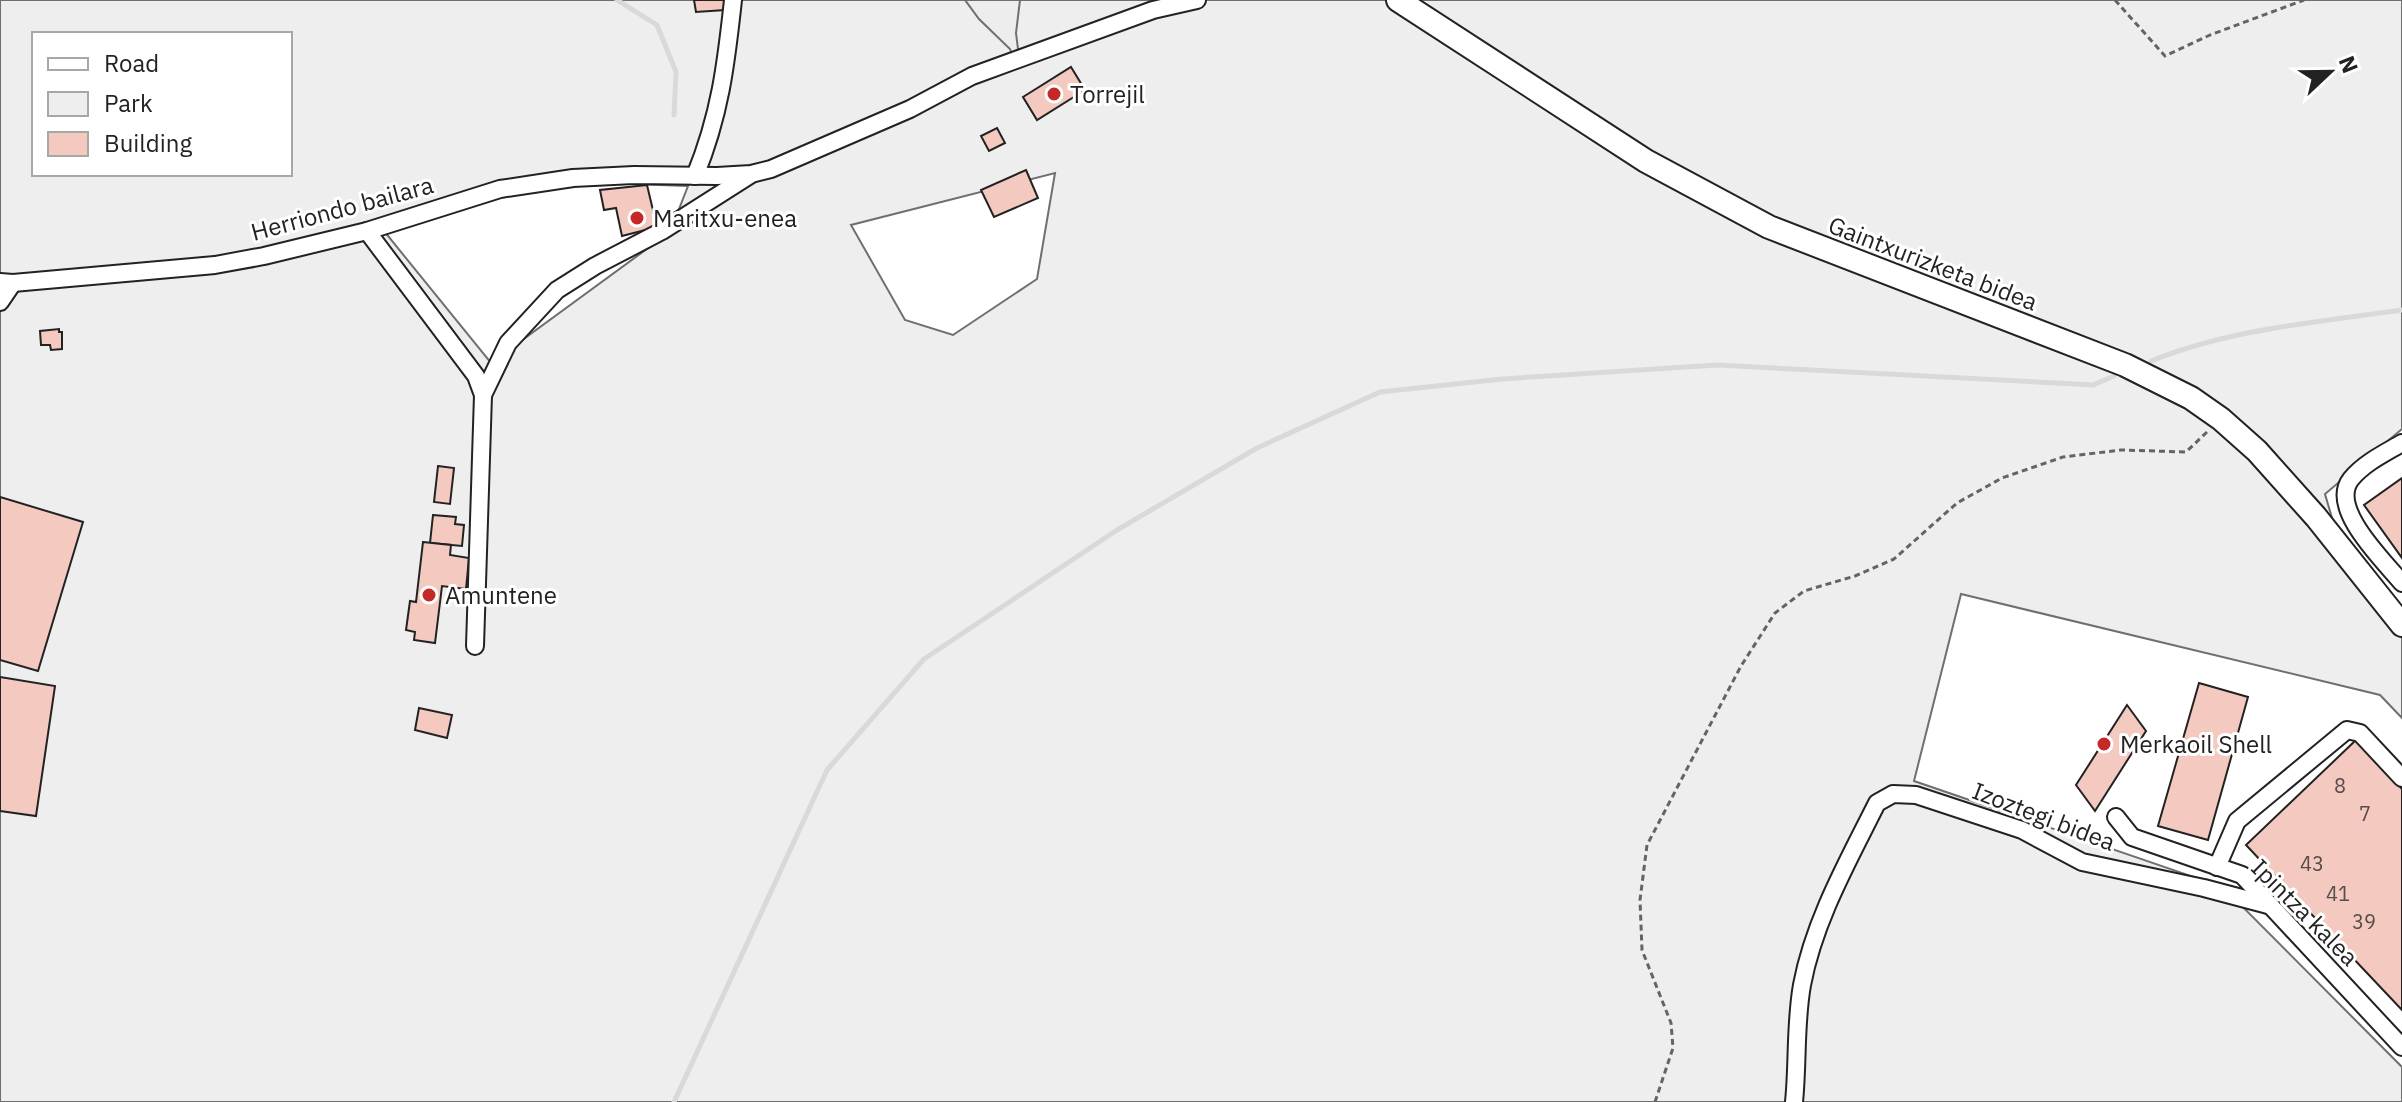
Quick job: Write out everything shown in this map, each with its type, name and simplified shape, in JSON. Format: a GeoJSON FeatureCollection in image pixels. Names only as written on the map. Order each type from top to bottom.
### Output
{"type":"FeatureCollection","features":[{"type":"Feature","properties":{"kind":"main road","name":"Gaintxurizketa bidea"},"geometry":{"type":"LineString","coordinates":[[1398,0],[1646,161],[1769,227],[2125,365],[2191,398],[2221,419],[2257,451],[2316,517],[2402,625]]}},
{"type":"Feature","properties":{"kind":"street"},"geometry":{"type":"LineString","coordinates":[[695,176],[708,145],[725,81],[733,0]]}},
{"type":"Feature","properties":{"kind":"street","name":"Herriondo bailara"},"geometry":{"type":"LineString","coordinates":[[7,283],[215,265],[367,231],[500,189],[604,176],[751,174],[771,169],[910,109],[972,76],[1014,59],[1153,10],[1197,0]]}},
{"type":"Feature","properties":{"kind":"street"},"geometry":{"type":"LineString","coordinates":[[483,395],[508,343],[557,290],[662,231],[751,174]]}},
{"type":"Feature","properties":{"kind":"street"},"geometry":{"type":"LineString","coordinates":[[367,231],[476,376],[483,395],[475,646]]}},
{"type":"Feature","properties":{"kind":"street"},"geometry":{"type":"LineString","coordinates":[[0,302],[7,283]]}},
{"type":"Feature","properties":{"kind":"street"},"geometry":{"type":"LineString","coordinates":[[2402,443],[2374,459],[2349,481],[2345,501],[2349,516],[2402,583]]}},
{"type":"Feature","properties":{"kind":"street"},"geometry":{"type":"LineString","coordinates":[[2217,867],[2237,821],[2347,730],[2360,733],[2402,778]]}},
{"type":"Feature","properties":{"kind":"street","name":"Izoztegi bidea"},"geometry":{"type":"LineString","coordinates":[[1794,1102],[1802,985],[1812,947],[1826,908],[1877,803],[1893,794],[1916,795],[2022,830],[2082,862],[2268,905]]}},
{"type":"Feature","properties":{"kind":"street","name":"Ipintza kalea"},"geometry":{"type":"LineString","coordinates":[[2116,817],[2132,837],[2242,875],[2402,1047]]}},
{"type":"Feature","properties":{"kind":"path"},"geometry":{"type":"LineString","coordinates":[[2115,0],[2165,56],[2210,35],[2304,0]]}},
{"type":"Feature","properties":{"kind":"path"},"geometry":{"type":"LineString","coordinates":[[1655,1102],[1673,1048],[1671,1023],[1642,950],[1640,900],[1647,845],[1741,666],[1775,613],[1804,591],[1855,576],[1894,559],[1957,503],[2002,478],[2063,457],[2121,450],[2186,452],[2221,419]]}},
{"type":"Feature","properties":{"kind":"green space"},"geometry":{"type":"Polygon","coordinates":[[[0,0],[2402,0],[2402,429],[2325,494],[2334,525],[2402,611],[2402,718],[2380,695],[1961,594],[1914,781],[2223,887],[2402,1067],[2402,1102],[0,1102],[0,0]],[[1055,173],[851,225],[905,320],[953,335],[1037,279],[1055,173]],[[545,181],[384,231],[491,363],[670,232],[688,186],[545,181]]]}},
{"type":"Feature","properties":{"kind":"shaded area"},"geometry":{"type":"Polygon","coordinates":[[[965,0],[1020,0],[1016,33],[1019,57],[1014,59],[1010,49],[979,19],[965,0]]]}},
{"type":"Feature","properties":{"kind":"building"},"geometry":{"type":"Polygon","coordinates":[[[694,0],[726,0],[725,10],[696,12],[694,0]]]}},
{"type":"Feature","properties":{"kind":"building","name":"Torrejil"},"geometry":{"type":"Polygon","coordinates":[[[1071,67],[1085,90],[1037,120],[1023,97],[1071,67]]]}},
{"type":"Feature","properties":{"kind":"building"},"geometry":{"type":"Polygon","coordinates":[[[997,128],[1005,143],[989,151],[981,136],[997,128]]]}},
{"type":"Feature","properties":{"kind":"building"},"geometry":{"type":"Polygon","coordinates":[[[1026,170],[1038,198],[994,217],[981,190],[1026,170]]]}},
{"type":"Feature","properties":{"kind":"building","name":"Maritxu-enea"},"geometry":{"type":"Polygon","coordinates":[[[647,185],[657,227],[622,236],[616,208],[604,210],[600,190],[647,185]]]}},
{"type":"Feature","properties":{"kind":"building"},"geometry":{"type":"Polygon","coordinates":[[[59,329],[62,332],[62,349],[51,350],[50,345],[41,345],[40,331],[59,329]]]}},
{"type":"Feature","properties":{"kind":"building"},"geometry":{"type":"Polygon","coordinates":[[[438,466],[454,468],[450,504],[434,502],[438,466]]]}},
{"type":"Feature","properties":{"kind":"building"},"geometry":{"type":"Polygon","coordinates":[[[2402,478],[2402,558],[2364,505],[2402,478]]]}},
{"type":"Feature","properties":{"kind":"building"},"geometry":{"type":"Polygon","coordinates":[[[0,497],[83,522],[38,671],[0,660],[0,497]]]}},
{"type":"Feature","properties":{"kind":"building"},"geometry":{"type":"Polygon","coordinates":[[[433,515],[456,517],[455,524],[464,525],[462,546],[430,543],[433,515]]]}},
{"type":"Feature","properties":{"kind":"building","name":"Amuntene"},"geometry":{"type":"Polygon","coordinates":[[[423,542],[451,545],[450,555],[469,558],[466,589],[442,586],[435,643],[414,640],[415,632],[406,630],[410,601],[416,602],[423,542]]]}},
{"type":"Feature","properties":{"kind":"building"},"geometry":{"type":"Polygon","coordinates":[[[0,677],[55,686],[36,816],[0,811],[0,677]]]}},
{"type":"Feature","properties":{"kind":"building"},"geometry":{"type":"Polygon","coordinates":[[[2199,683],[2248,697],[2208,840],[2158,826],[2199,683]]]}},
{"type":"Feature","properties":{"kind":"building"},"geometry":{"type":"Polygon","coordinates":[[[2127,705],[2146,731],[2095,811],[2076,785],[2127,705]]]}},
{"type":"Feature","properties":{"kind":"building"},"geometry":{"type":"Polygon","coordinates":[[[419,708],[452,715],[447,738],[415,730],[419,708]]]}},
{"type":"Feature","properties":{"kind":"building"},"geometry":{"type":"Polygon","coordinates":[[[2356,740],[2402,789],[2402,1010],[2246,845],[2356,740]]]}},
{"type":"Feature","properties":{"kind":"waterway"},"geometry":{"type":"LineString","coordinates":[[617,0],[657,25],[676,72],[674,115]]}},
{"type":"Feature","properties":{"kind":"waterway"},"geometry":{"type":"LineString","coordinates":[[2151,361],[2243,334],[2402,310]]}},
{"type":"Feature","properties":{"kind":"waterway"},"geometry":{"type":"LineString","coordinates":[[674,1102],[827,770],[924,659],[1117,530],[1257,448],[1380,392],[1502,379],[1717,365],[2093,385],[2114,376]]}},
{"type":"Feature","properties":{"kind":"place","name":"Torrejil"},"geometry":{"type":"Point","coordinates":[1054,94]}},
{"type":"Feature","properties":{"kind":"place","name":"Maritxu-enea"},"geometry":{"type":"Point","coordinates":[637,218]}},
{"type":"Feature","properties":{"kind":"place","name":"Amuntene"},"geometry":{"type":"Point","coordinates":[429,595]}},
{"type":"Feature","properties":{"kind":"place","name":"Merkaoil Shell"},"geometry":{"type":"Point","coordinates":[2104,744]}}]}
